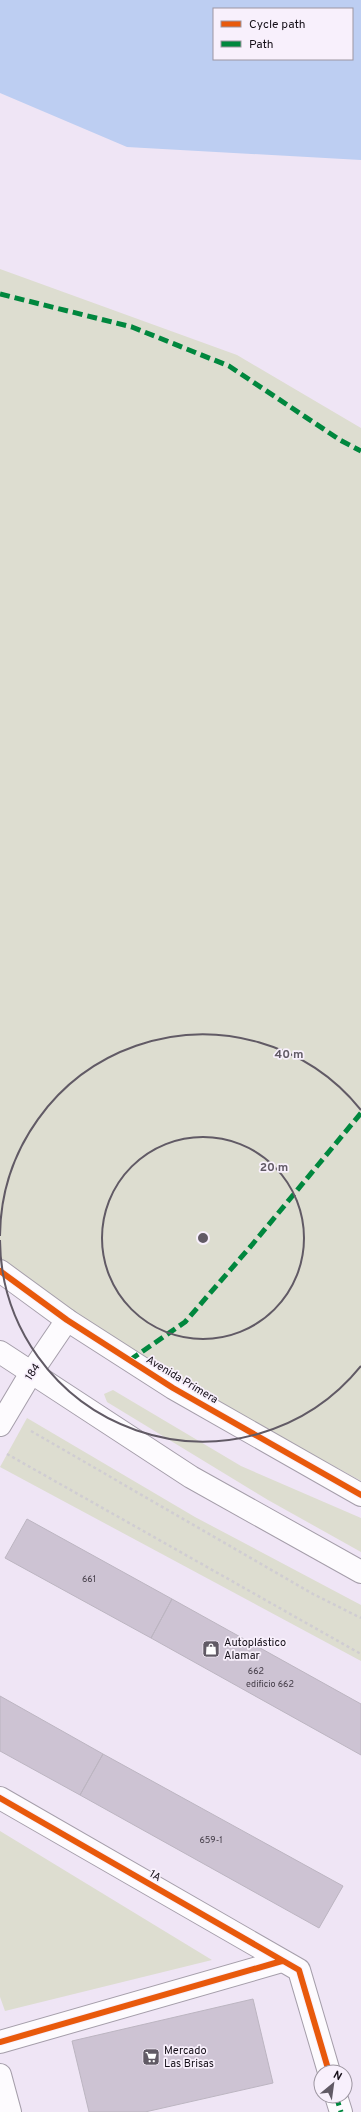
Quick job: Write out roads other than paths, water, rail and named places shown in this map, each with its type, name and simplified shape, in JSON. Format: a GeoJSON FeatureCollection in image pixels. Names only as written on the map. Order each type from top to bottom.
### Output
{"type":"FeatureCollection","features":[{"type":"Feature","properties":{"kind":"street","name":"Avenida Primera"},"geometry":{"type":"LineString","coordinates":[[0,1271],[68,1320],[173,1388],[361,1495]]}},
{"type":"Feature","properties":{"kind":"street","name":"184"},"geometry":{"type":"LineString","coordinates":[[3,1420],[32,1373],[68,1320]]}},
{"type":"Feature","properties":{"kind":"street"},"geometry":{"type":"LineString","coordinates":[[0,1352],[191,1477],[361,1572]]}},
{"type":"Feature","properties":{"kind":"street","name":"1A"},"geometry":{"type":"LineString","coordinates":[[0,1798],[291,1966]]}},
{"type":"Feature","properties":{"kind":"street"},"geometry":{"type":"LineString","coordinates":[[0,2042],[291,1966],[326,2064]]}},
{"type":"Feature","properties":{"kind":"street"},"geometry":{"type":"LineString","coordinates":[[0,2075],[10,2112]]}},
{"type":"Feature","properties":{"kind":"water"},"geometry":{"type":"Polygon","coordinates":[[[0,0],[361,0],[361,160],[127,147],[0,93],[0,0]]]}},
{"type":"Feature","properties":{"kind":"place","name":"Autoplástico Alamar"},"geometry":{"type":"Point","coordinates":[211,1649]}},
{"type":"Feature","properties":{"kind":"place","name":"Mercado Las Brisas"},"geometry":{"type":"Point","coordinates":[151,2057]}}]}
